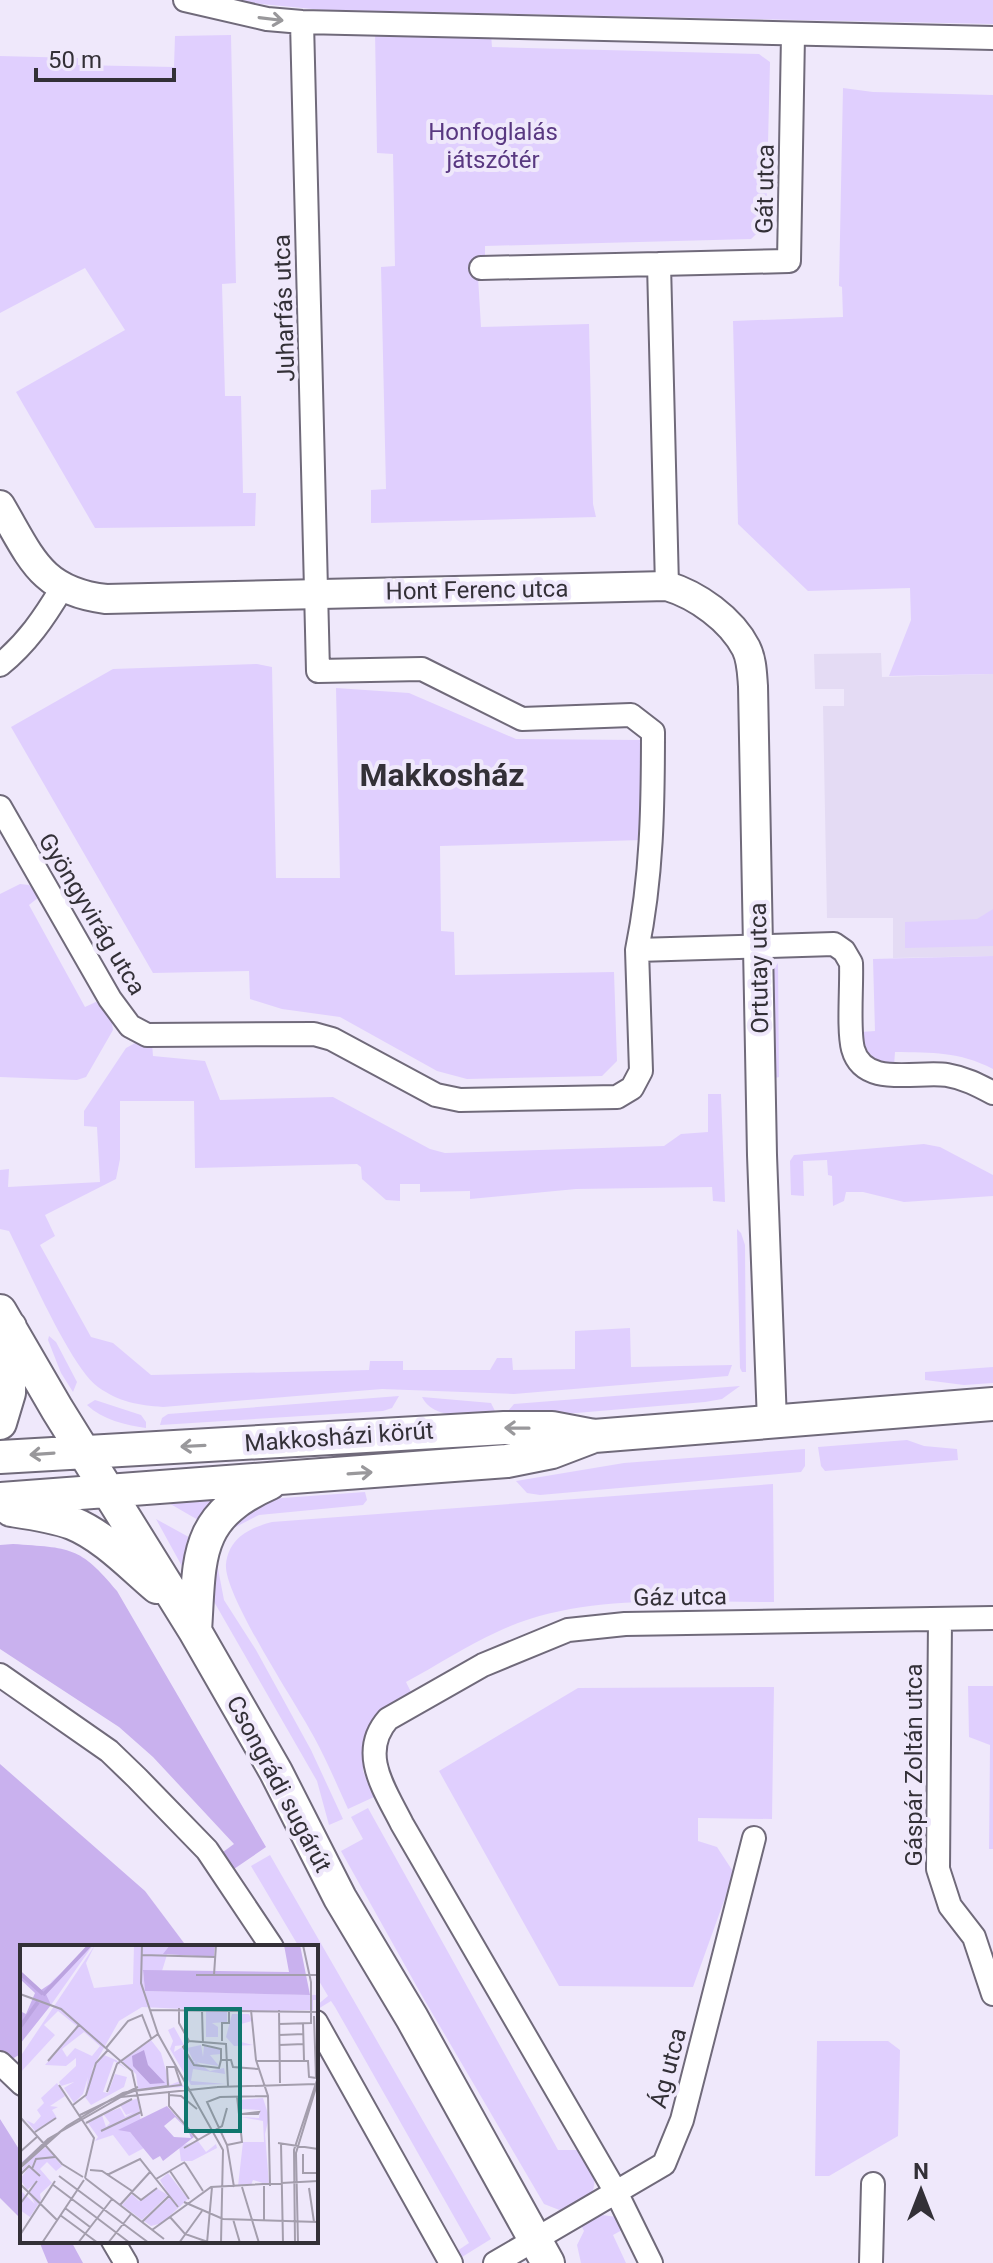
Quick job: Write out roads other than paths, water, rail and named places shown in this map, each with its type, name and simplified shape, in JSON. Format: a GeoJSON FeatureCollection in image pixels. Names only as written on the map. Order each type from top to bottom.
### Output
{"type":"FeatureCollection","features":[{"type":"Feature","properties":{"kind":"main road"},"geometry":{"type":"LineString","coordinates":[[0,1423],[9,1393],[5,1319]]}},
{"type":"Feature","properties":{"kind":"main road","name":"Csongrádi sugárút"},"geometry":{"type":"LineString","coordinates":[[5,1319],[187,1618],[276,1772],[340,1898],[412,2018],[542,2250]]}},
{"type":"Feature","properties":{"kind":"main road","name":"Makkosházi körút"},"geometry":{"type":"LineString","coordinates":[[0,1457],[504,1428],[552,1428],[594,1436],[993,1404]]}},
{"type":"Feature","properties":{"kind":"main road","name":"Makkosházi körút"},"geometry":{"type":"LineString","coordinates":[[0,1499],[507,1461],[552,1452],[594,1436]]}},
{"type":"Feature","properties":{"kind":"main road"},"geometry":{"type":"LineString","coordinates":[[0,1509],[35,1513],[78,1526],[112,1549],[187,1618],[206,1537],[218,1520],[242,1498],[282,1479]]}},
{"type":"Feature","properties":{"kind":"street"},"geometry":{"type":"LineString","coordinates":[[185,0],[267,19],[302,22],[993,38]]}},
{"type":"Feature","properties":{"kind":"street","name":"Juharfás utca"},"geometry":{"type":"LineString","coordinates":[[302,22],[317,593]]}},
{"type":"Feature","properties":{"kind":"street","name":"Gát utca"},"geometry":{"type":"LineString","coordinates":[[481,268],[789,261],[793,35]]}},
{"type":"Feature","properties":{"kind":"street"},"geometry":{"type":"LineString","coordinates":[[659,264],[667,586]]}},
{"type":"Feature","properties":{"kind":"street"},"geometry":{"type":"LineString","coordinates":[[0,505],[36,563],[46,576],[62,588],[37,628],[20,649],[0,665]]}},
{"type":"Feature","properties":{"kind":"street","name":"Hont Ferenc utca"},"geometry":{"type":"LineString","coordinates":[[62,588],[81,596],[106,599],[636,586]]}},
{"type":"Feature","properties":{"kind":"street","name":"Ortutay utca"},"geometry":{"type":"LineString","coordinates":[[636,586],[667,586],[684,591],[713,610],[736,632],[747,650],[753,686],[762,1155],[772,1422]]}},
{"type":"Feature","properties":{"kind":"street"},"geometry":{"type":"LineString","coordinates":[[317,593],[318,671],[422,669],[522,719],[631,715],[653,732],[653,829],[647,895],[637,950],[834,944],[844,951],[851,963],[853,1049],[865,1067],[875,1073],[943,1074],[964,1078],[993,1093]]}},
{"type":"Feature","properties":{"kind":"street","name":"Gyöngyvirág utca"},"geometry":{"type":"LineString","coordinates":[[0,807],[110,999],[130,1026],[147,1035],[314,1034],[332,1039],[436,1095],[460,1100],[617,1097],[632,1088],[641,1071],[637,950]]}},
{"type":"Feature","properties":{"kind":"street","name":"Gáz utca"},"geometry":{"type":"LineString","coordinates":[[617,2194],[402,1824],[379,1778],[373,1746],[379,1730],[388,1719],[483,1665],[568,1630],[625,1624],[993,1618]]}},
{"type":"Feature","properties":{"kind":"street","name":"Gáspár Zoltán utca"},"geometry":{"type":"LineString","coordinates":[[940,1619],[938,1869],[950,1906],[983,1941],[993,1994]]}},
{"type":"Feature","properties":{"kind":"street"},"geometry":{"type":"LineString","coordinates":[[0,1675],[109,1751],[137,1778],[207,1850],[271,1945]]}},
{"type":"Feature","properties":{"kind":"street","name":"Ág utca"},"geometry":{"type":"LineString","coordinates":[[495,2263],[542,2250],[617,2194],[664,2164],[682,2120],[754,1838]]}},
{"type":"Feature","properties":{"kind":"street"},"geometry":{"type":"LineString","coordinates":[[318,2026],[451,2263]]}},
{"type":"Feature","properties":{"kind":"street"},"geometry":{"type":"LineString","coordinates":[[0,2063],[20,2082]]}},
{"type":"Feature","properties":{"kind":"street"},"geometry":{"type":"LineString","coordinates":[[871,2263],[873,2184]]}},
{"type":"Feature","properties":{"kind":"street"},"geometry":{"type":"LineString","coordinates":[[617,2194],[651,2263]]}},
{"type":"Feature","properties":{"kind":"street"},"geometry":{"type":"LineString","coordinates":[[114,2243],[126,2263]]}},
{"type":"Feature","properties":{"kind":"district","name":"Makkosház"},"geometry":{"type":"Point","coordinates":[442,775]}},
{"type":"Feature","properties":{"kind":"park label","name":"Honfoglalás játszótér"},"geometry":{"type":"Point","coordinates":[493,146]}}]}
